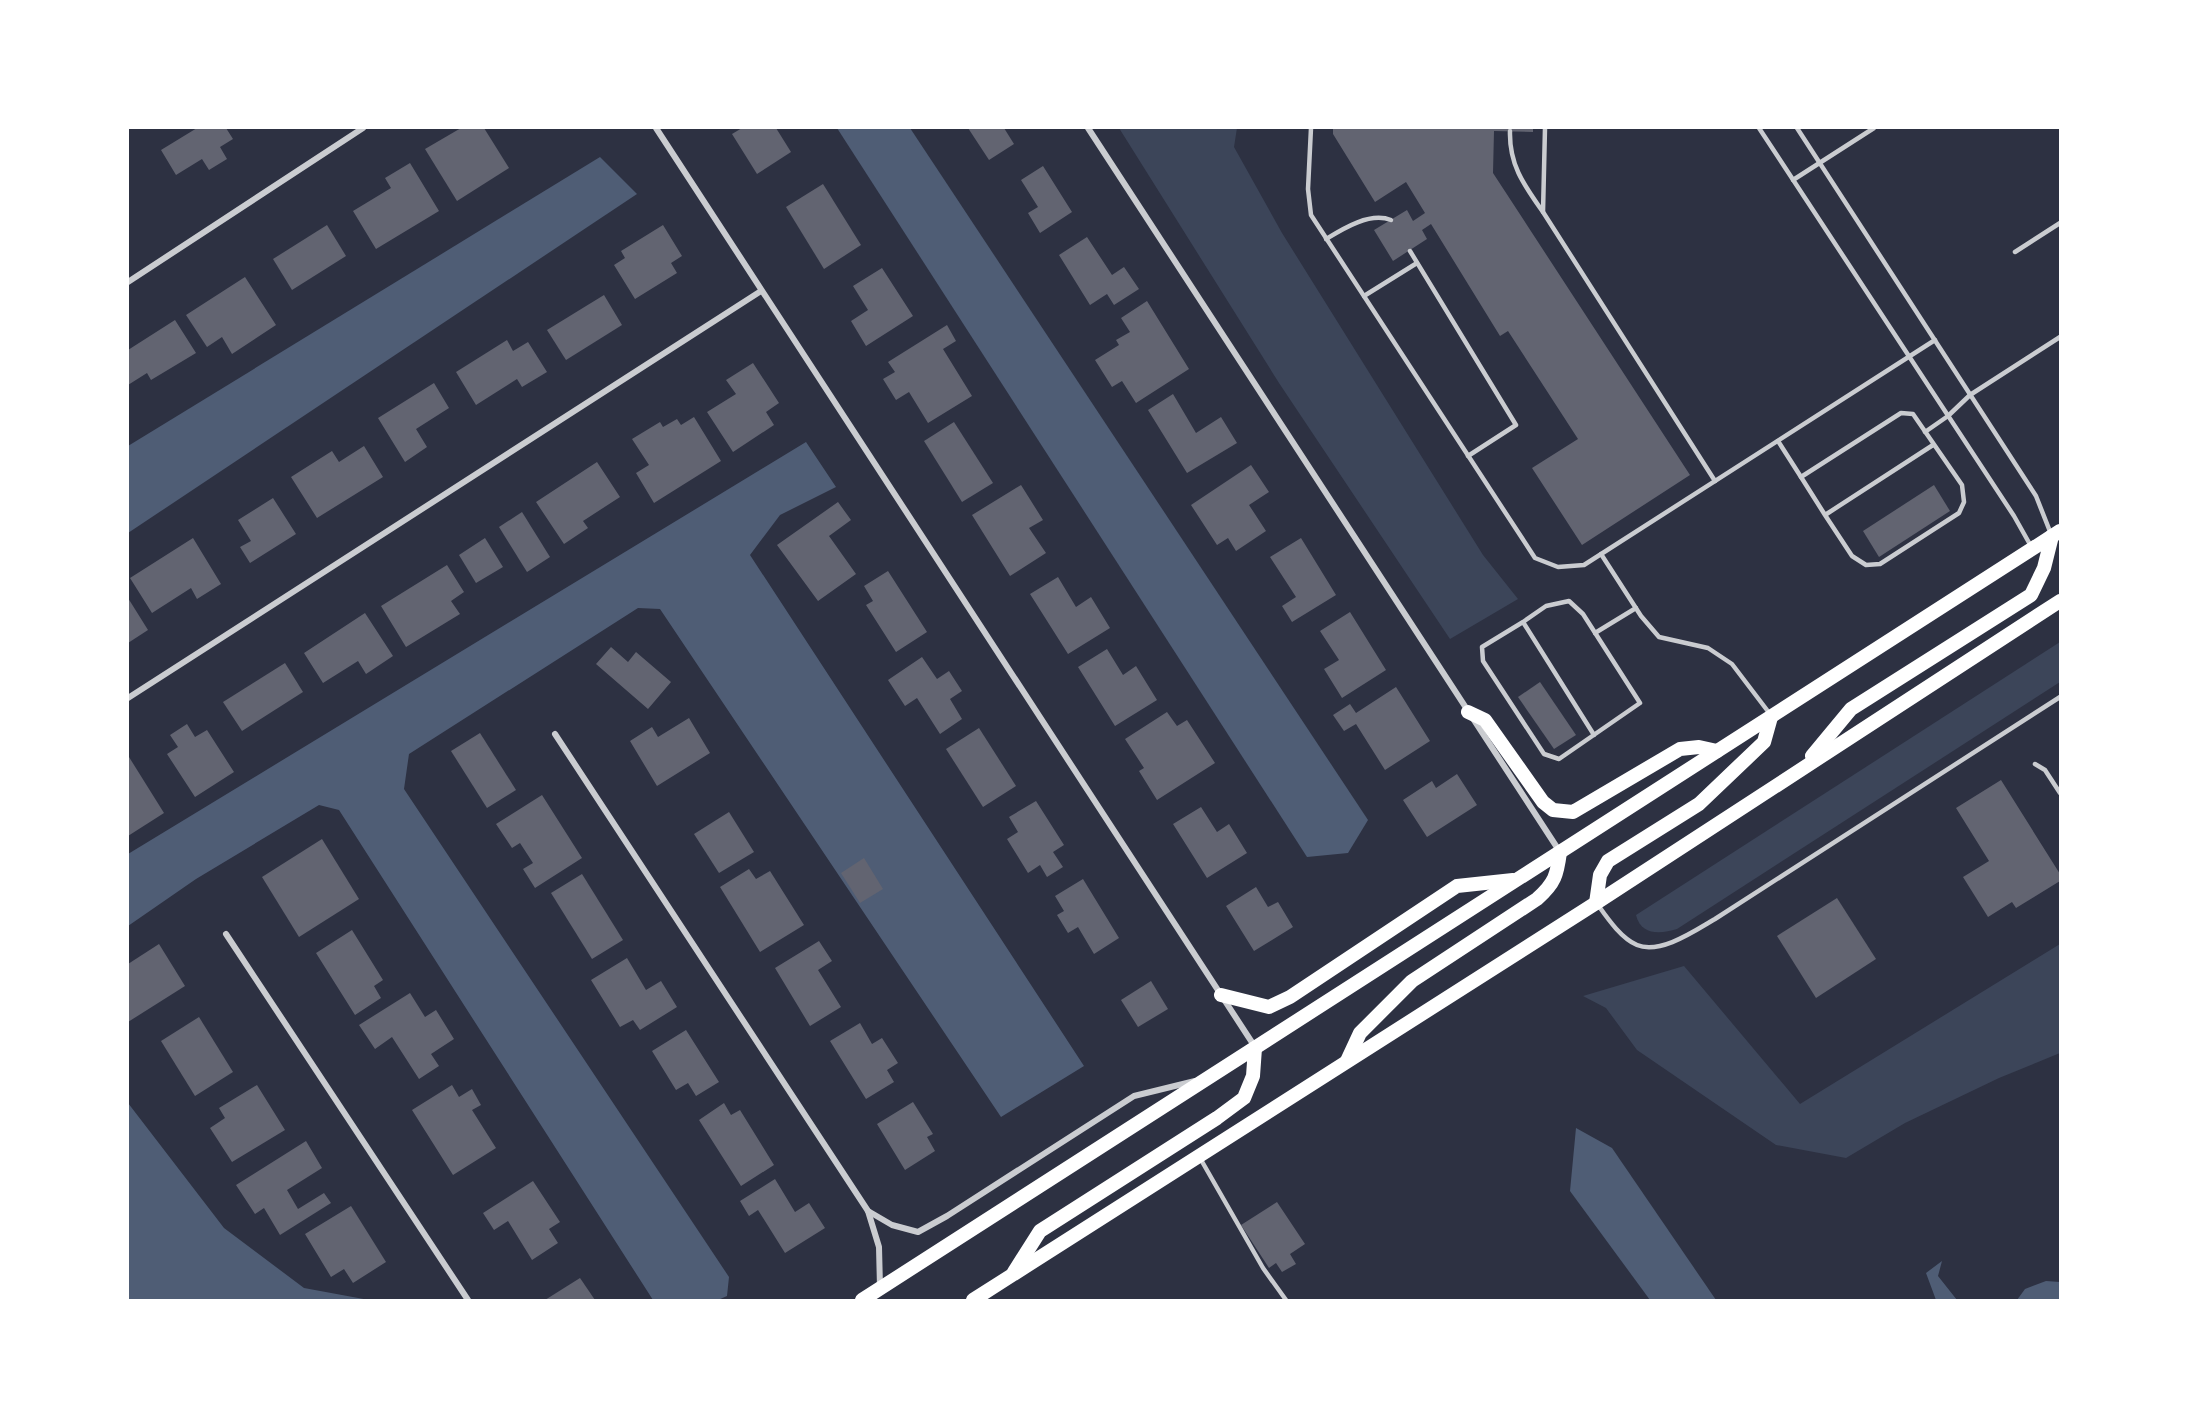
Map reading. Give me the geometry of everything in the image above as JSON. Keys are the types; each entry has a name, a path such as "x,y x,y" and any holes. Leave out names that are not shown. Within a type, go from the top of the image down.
{"highway":[{"path":"862,1300 2056,534"},
{"path":"1803,767 1851,709 2031,594 2044,568 2056,534"},
{"path":"973,1300 1596,903 2061,601"},
{"path":"1468,712 1485,720 1543,802 1553,810 1562,812 1573,812 1590,803 1680,749 1699,747 1717,751"},
{"path":"1596,903 1600,875 1608,861 1700,804 1764,742 1771,717"},
{"path":"1347,1061 1360,1034 1412,981 1537,899 1549,888 1557,875 1560,852"},
{"path":"1221,995 1269,1007 1290,997 1457,886 1518,879"},
{"path":"1012,1276 1040,1231 1217,1118 1244,1098 1253,1076 1255,1048"}],"street":[{"path":"128,282 363,128"},
{"path":"656,128 1255,1048"},
{"path":"1088,128 1560,852"},
{"path":"128,698 761,291"},
{"path":"555,734 868,1211 879,1247 880,1289"},
{"path":"226,934 468,1300"},
{"path":"868,1211 892,1225 918,1232 947,1216 1134,1096 1210,1077"}],"lane":[{"path":"1311,128 1308,189 1311,215 1535,558 1558,567 1584,566 1935,340"},
{"path":"1543,212 1545,128"},
{"path":"1759,128 2016,519 2033,549"},
{"path":"1797,128 2036,496 2056,534"},
{"path":"1793,180 1874,128"},
{"path":"1510,131 1509,148 1519,178 1715,481"},
{"path":"1326,239 1361,221 1383,217 1391,220"},
{"path":"2015,252 2061,223"},
{"path":"1410,251 1516,425 1468,456"},
{"path":"1364,296 1417,263"},
{"path":"1925,432 1948,416 1971,395 2061,337"},
{"path":"1778,441 1825,515 1852,556 1866,565 1880,564 1959,513 1964,502 1962,485 1913,414 1901,413 1801,477"},
{"path":"1825,515 1933,445"},
{"path":"1601,554 1636,608 1659,637 1708,648 1732,664 1771,717"},
{"path":"1569,601 1583,614 1595,633 1640,703 1559,759 1544,754 1483,661 1482,647 1546,606 1569,601"},
{"path":"1595,633 1636,608"},
{"path":"1522,622 1594,735"},
{"path":"1596,903 1620,932 1638,946 1654,947 1676,942 2061,697"},
{"path":"2035,764 2045,770 2061,793"},
{"path":"1199,1155 1263,1268 1286,1300"}],"shaded area":[{"path":"837,128 910,128 1368,820 1348,853 1307,857"},
{"path":"1119,128 1237,128 1234,147 1282,233 1483,555 1518,599 1450,639 1279,383"},
{"path":"600,157 637,194 128,533 128,446"},
{"path":"806,442 836,487 780,515 750,555 1084,1066 1001,1117 660,609 638,608 409,754 404,789 729,1277 727,1296 718,1300 653,1300 339,810 319,805 196,879 128,926 128,854"},
{"path":"2060,642 2060,682 1677,929 1652,932 1642,927 1636,915"},
{"path":"2060,944 2060,1053 1999,1078 1905,1123 1846,1158 1776,1145 1637,1050 1606,1008 1583,996 1684,966 1800,1104"},
{"path":"128,1103 224,1228 304,1288 369,1300 128,1300"},
{"path":"1576,1128 1612,1148 1716,1300 1650,1300 1570,1191"},
{"path":"1942,1261 1938,1276 1957,1300 1936,1300 1926,1273"},
{"path":"2046,1281 2060,1282 2060,1300 2017,1300 2025,1289"}],"building":[{"path":"197,128 226,128 233,139 220,147 227,159 209,170 202,159 176,175 161,150"},
{"path":"461,128 484,128 509,168 457,201 425,149"},
{"path":"742,128 776,128 791,152 757,174 732,134"},
{"path":"968,128 1004,128 1014,144 989,160"},
{"path":"1333,128 1533,128 1533,132 1494,131 1493,173 1690,475 1582,545 1532,468 1578,439 1508,331 1500,336 1431,224 1422,230 1427,239 1393,261 1374,230 1407,210 1413,221 1425,213 1406,182 1375,202 1333,134"},
{"path":"410,163 439,211 376,249 353,211 391,188 385,178"},
{"path":"1043,166 1072,212 1040,233 1028,213 1038,207 1021,180"},
{"path":"823,184 861,245 824,269 786,207"},
{"path":"327,225 346,256 292,290 273,259"},
{"path":"663,225 682,256 671,263 677,273 635,299 614,265 625,258 621,251"},
{"path":"1087,237 1112,275 1124,267 1139,289 1114,305 1107,294 1090,305 1059,255"},
{"path":"882,268 913,316 866,346 851,321 868,310 853,286"},
{"path":"245,277 276,325 232,354 222,337 207,347 186,315"},
{"path":"604,295 622,325 566,360 547,330"},
{"path":"1147,301 1189,369 1136,403 1122,381 1112,387 1095,360 1119,345 1116,340 1130,332 1121,318"},
{"path":"175,320 196,353 151,380 147,373 128,385 128,350"},
{"path":"947,325 956,341 943,349 972,396 928,423 909,392 896,400 883,379 895,372 888,362"},
{"path":"507,340 513,351 528,342 547,372 522,387 517,379 476,405 456,372"},
{"path":"753,363 779,403 766,412 774,425 733,452 707,412 736,394 726,380"},
{"path":"434,383 449,408 416,429 427,447 405,462 378,418"},
{"path":"1173,394 1196,433 1221,417 1237,443 1187,473 1148,410"},
{"path":"694,417 721,461 654,503 636,473 649,465 632,439 660,422 663,427 677,419 681,425"},
{"path":"954,422 993,483 962,502 924,441"},
{"path":"364,446 383,477 317,518 291,477 332,451 339,462"},
{"path":"597,462 620,497 583,521 588,528 564,544 536,502"},
{"path":"1251,465 1269,492 1249,505 1266,531 1236,551 1228,538 1217,545 1191,505"},
{"path":"1021,485 1043,520 1029,528 1046,553 1010,576 972,515"},
{"path":"1934,485 1950,511 1879,557 1863,531"},
{"path":"273,498 296,534 250,563 240,547 251,541 238,520"},
{"path":"838,502 851,520 829,536 856,574 818,601 777,545"},
{"path":"522,512 550,557 527,572 499,527"},
{"path":"193,538 221,584 197,599 191,588 152,613 130,578"},
{"path":"485,538 503,567 476,583 459,555"},
{"path":"1301,538 1336,595 1292,622 1282,606 1296,597 1270,557"},
{"path":"447,565 464,592 451,601 460,614 406,647 381,606"},
{"path":"888,571 927,632 896,652 866,605 873,601 864,586"},
{"path":"1058,577 1076,607 1091,597 1110,628 1068,654 1030,594"},
{"path":"128,598 148,630 128,643"},
{"path":"1350,612 1386,670 1342,698 1324,669 1339,660 1320,631"},
{"path":"365,613 393,656 366,674 358,661 323,683 304,653"},
{"path":"611,647 628,662 636,652 671,682 648,709 596,664"},
{"path":"1107,649 1123,675 1136,666 1157,700 1115,726 1078,667"},
{"path":"922,657 937,679 949,671 962,691 950,699 962,719 940,734 917,698 905,706 888,680"},
{"path":"285,663 303,692 242,731 223,702"},
{"path":"1540,682 1576,735 1554,749 1518,697"},
{"path":"1396,687 1430,741 1385,770 1356,724 1344,731 1333,715 1350,704 1356,713"},
{"path":"1167,712 1177,726 1187,720 1215,763 1157,800 1139,771 1144,768 1125,739"},
{"path":"689,718 710,753 657,786 630,741 652,727 658,737"},
{"path":"187,724 195,737 207,730 234,772 195,797 167,754 178,747 170,735"},
{"path":"979,728 1016,786 983,807 946,749"},
{"path":"480,733 516,790 487,808 451,751"},
{"path":"128,758 164,813 128,836"},
{"path":"1457,774 1477,805 1427,837 1403,800 1432,781 1436,788"},
{"path":"2001,780 2060,874 2060,881 2016,908 2012,902 1988,917 1963,877 1989,861 1956,808"},
{"path":"542,795 582,858 535,888 523,869 533,863 520,843 512,848 496,824"},
{"path":"1036,801 1064,845 1053,852 1063,867 1047,877 1040,865 1028,873 1007,839 1018,832 1009,817"},
{"path":"1201,807 1217,832 1229,824 1247,853 1207,878 1173,824"},
{"path":"729,812 754,852 719,873 694,834"},
{"path":"322,839 359,899 299,937 262,877"},
{"path":"864,858 883,889 860,903 841,873"},
{"path":"749,869 756,879 770,871 804,925 760,952 720,887"},
{"path":"582,874 623,940 592,959 551,893"},
{"path":"1083,879 1119,938 1094,954 1078,927 1068,933 1057,915 1064,911 1055,896"},
{"path":"1256,887 1268,907 1278,902 1293,927 1254,951 1226,906"},
{"path":"1837,898 1876,959 1816,998 1777,936"},
{"path":"352,930 383,980 374,986 381,998 355,1015 316,953"},
{"path":"819,941 832,961 818,970 841,1007 810,1026 775,968"},
{"path":"159,944 185,986 128,1022 128,964"},
{"path":"627,958 646,990 661,981 677,1007 640,1030 633,1020 620,1027 591,980"},
{"path":"1151,981 1168,1009 1138,1027 1121,1000"},
{"path":"410,993 425,1017 436,1010 454,1039 431,1054 439,1066 419,1079 392,1037 375,1049 359,1025"},
{"path":"199,1017 233,1072 195,1096 161,1041"},
{"path":"860,1023 872,1044 882,1038 898,1063 887,1070 894,1082 866,1099 830,1041"},
{"path":"686,1030 719,1082 696,1096 688,1083 676,1090 652,1051"},
{"path":"257,1085 285,1130 232,1162 210,1128 225,1118 219,1108"},
{"path":"452,1085 459,1097 472,1089 481,1105 472,1110 496,1148 453,1175 412,1110"},
{"path":"913,1102 933,1134 927,1137 935,1151 905,1170 877,1124"},
{"path":"724,1103 731,1115 740,1110 774,1165 741,1186 699,1120"},
{"path":"306,1141 322,1168 287,1190 298,1209 324,1193 331,1203 280,1235 264,1208 255,1214 236,1185"},
{"path":"775,1179 795,1212 809,1203 825,1228 785,1253 758,1210 749,1216 740,1201"},
{"path":"533,1181 560,1222 549,1229 558,1243 532,1260 508,1221 494,1230 483,1213"},
{"path":"1277,1202 1305,1244 1290,1254 1296,1264 1282,1272 1276,1263 1269,1268 1241,1225"},
{"path":"351,1206 386,1262 353,1283 344,1269 331,1277 305,1234"},
{"path":"580,1278 595,1300 545,1300"}]}
